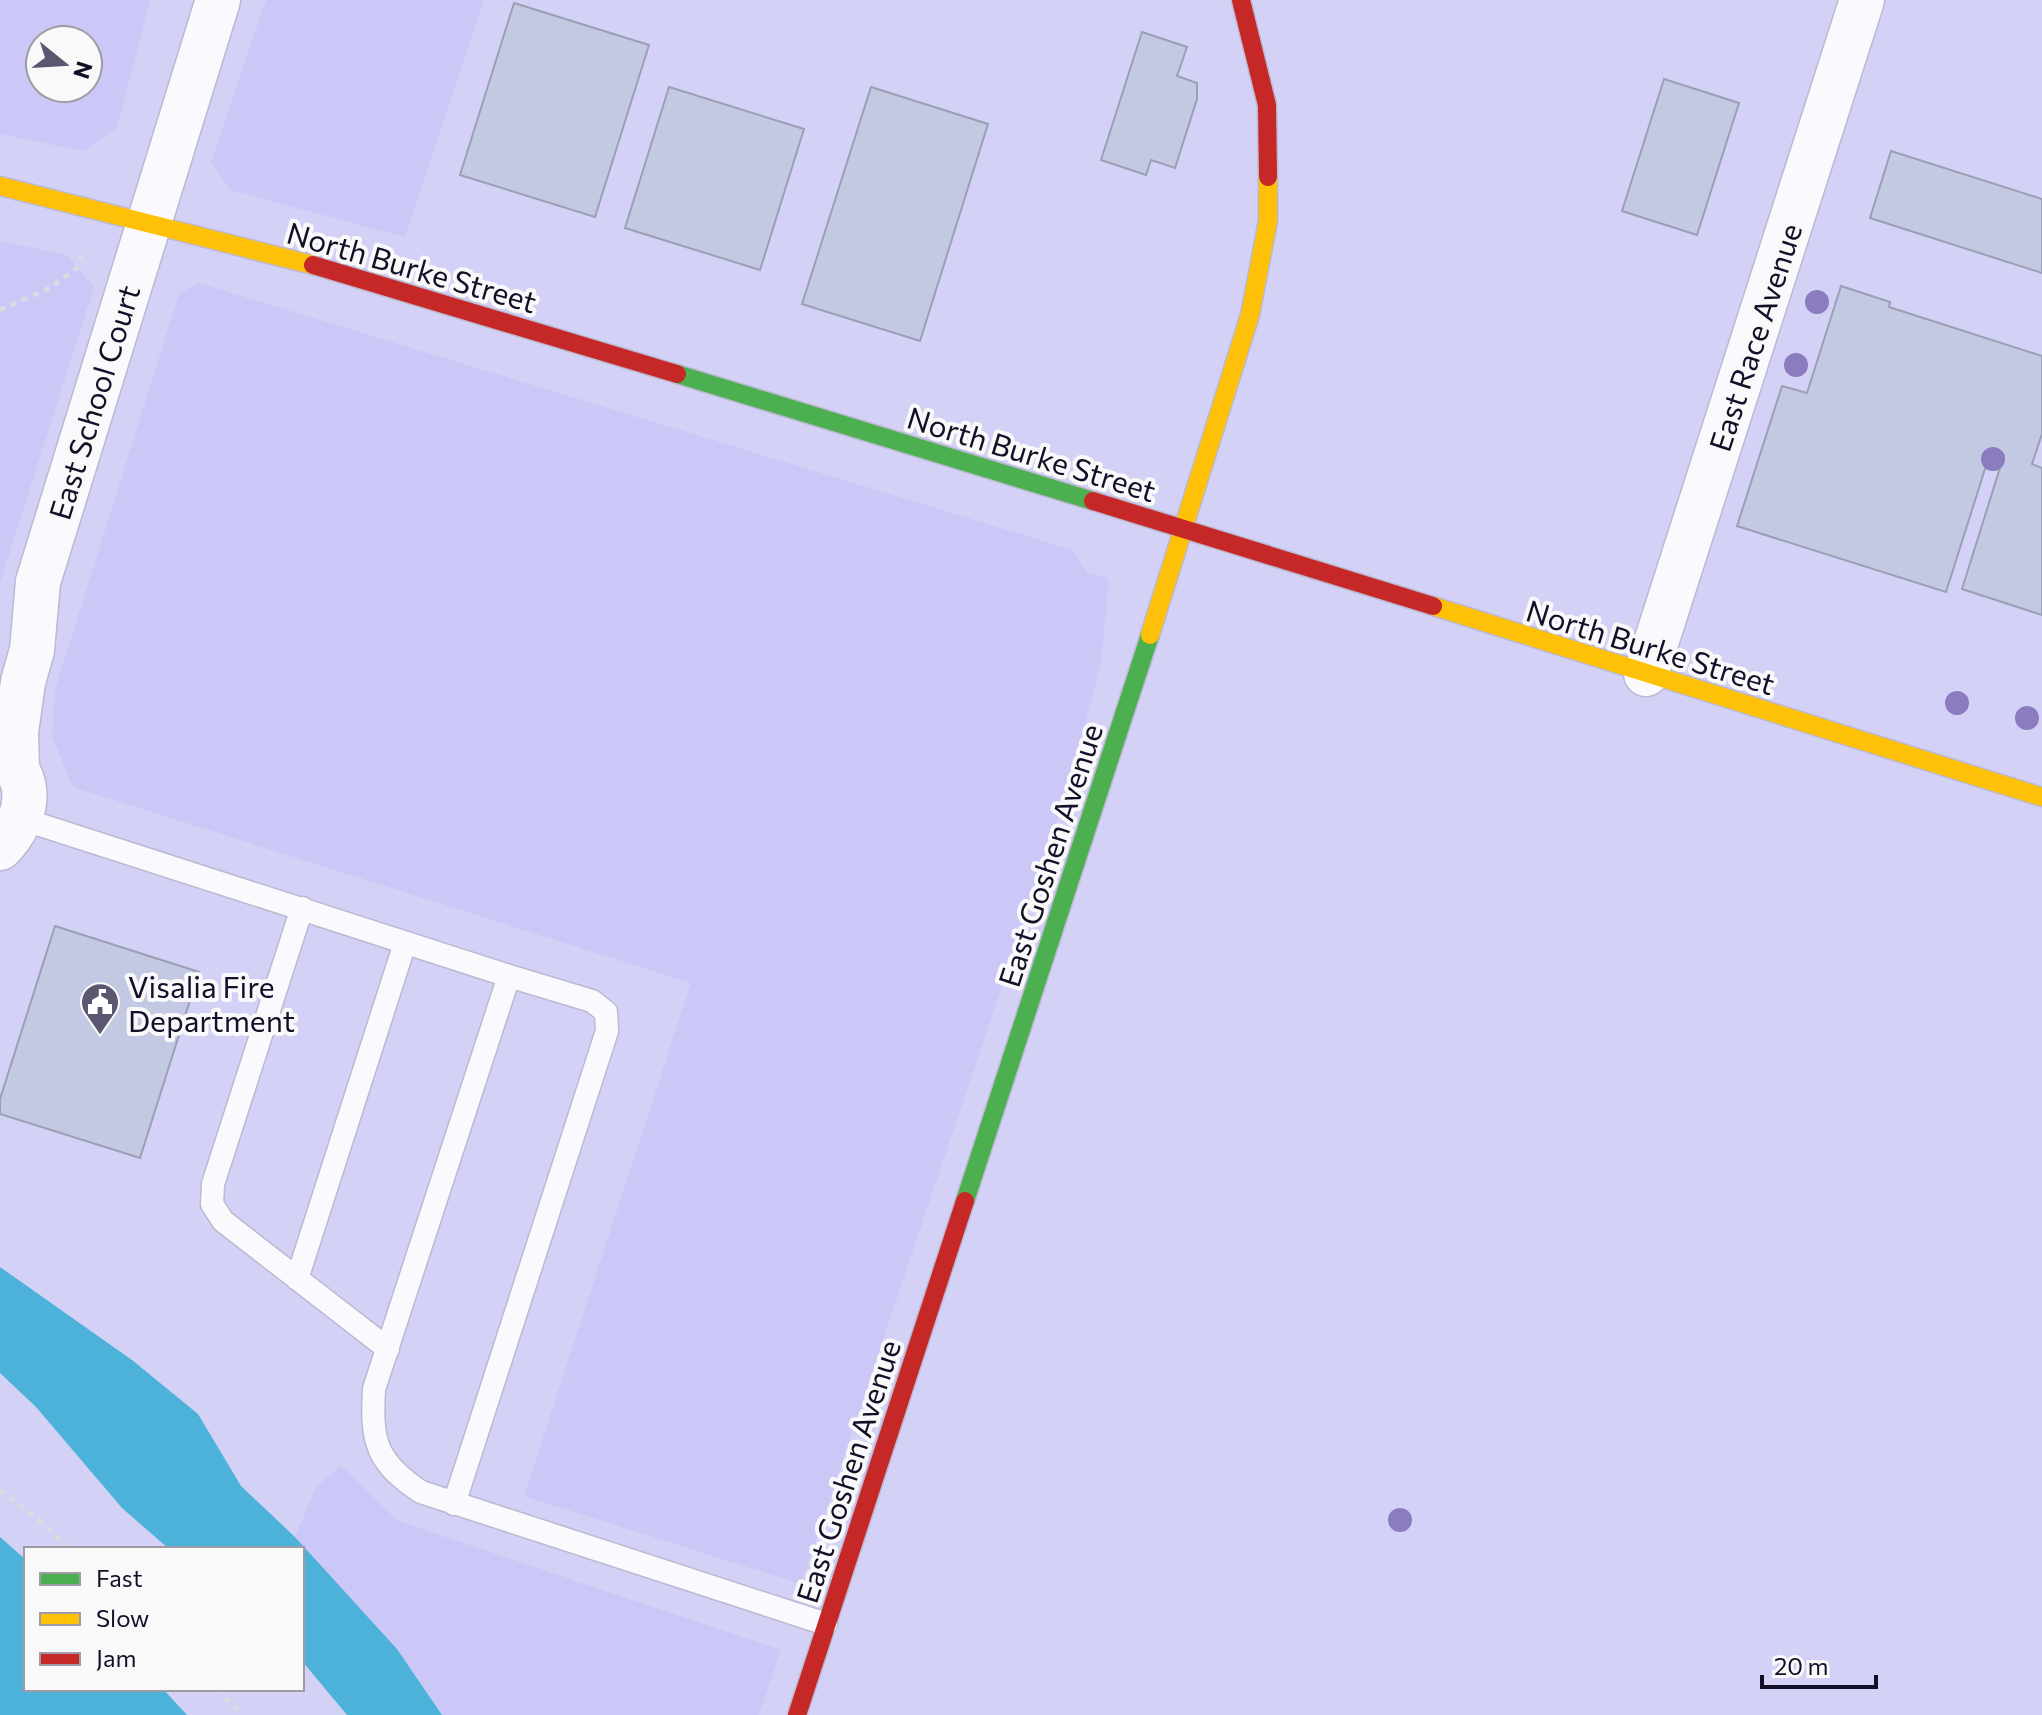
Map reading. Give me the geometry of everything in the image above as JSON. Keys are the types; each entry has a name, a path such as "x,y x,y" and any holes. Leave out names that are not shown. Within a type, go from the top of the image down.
{"street":[{"name":"East School Court","path":"11,834 25,804 23,786 8,761 32,650 38,582 218,0"},
{"name":"East Goshen Avenue","path":"797,1715 1185,529 1250,315 1268,221 1267,105 1241,0"},
{"name":"East Race Avenue","path":"1646,674 1862,0"},
{"name":"North Burke Street","path":"0,186 340,272 1185,529 2042,797"},
{"name":"East School Court","path":"0,637 38,582"}],"lane":[{"path":"11,834 302,908 592,1001 606,1012 607,1031 454,1504"},
{"path":"302,908 213,1184 212,1204 223,1221 388,1349"},
{"path":"297,1279 405,943"},
{"path":"509,976 374,1389 372,1423 379,1451 395,1475 421,1492 826,1624"}],"path":[{"path":"0,310 50,288 78,267 82,249"},
{"path":"0,1490 45,1525 67,1547"},
{"path":"219,1691 241,1715"}],"shaded area":[{"path":"0,0 2042,0 2042,1715 0,1715"},
{"path":"0,0 150,0 117,128 84,151 0,134"},
{"path":"266,0 484,0 405,237 230,190 211,162"},
{"path":"0,241 67,255 94,287 0,583"},
{"path":"199,283 1073,550 1087,573 1109,578 1101,663 1070,783 801,1584 524,1496 691,983 73,787 52,736 55,690 179,294"},
{"path":"0,1267 132,1360 198,1414 241,1486 295,1537 397,1649 442,1715 347,1715 304,1663 304,1547 167,1547 122,1508 36,1407 0,1373"},
{"path":"341,1466 398,1521 781,1650 759,1715 442,1715 397,1649 295,1537 316,1487"},
{"path":"0,1537 24,1558 24,1691 165,1691 187,1715 0,1715"}],"building":[{"path":"514,3 649,45 595,217 460,175"},
{"path":"1142,32 1187,47 1177,76 1197,83 1197,99 1175,168 1151,160 1146,175 1101,160"},
{"path":"1664,79 1739,103 1697,235 1622,211"},
{"path":"669,87 804,129 760,270 625,228"},
{"path":"871,87 988,124 920,341 802,304"},
{"path":"1891,151 2042,199 2042,273 1870,218"},
{"path":"1841,286 1890,302 1889,307 2042,356 2042,434 2032,464 2042,468 2042,615 1962,589 2004,455 1991,450 1946,592 1737,526 1782,386 1807,393"},
{"name":"Visalia Fire Department","path":"55,926 199,972 140,1158 0,1114 0,1099"}],"traffic: fast":[{"path":"677,374 1093,501"},
{"path":"965,1201 1150,635"}],"traffic: slow":[{"path":"1150,635 1250,315 1268,221 1268,177"},
{"path":"0,186 313,265"},
{"path":"1433,606 2042,797"}],"traffic: jam":[{"path":"1241,0 1267,105 1268,177"},
{"path":"313,265 677,374"},
{"path":"1093,501 1433,606"},
{"path":"797,1715 965,1201"}],"place":[{"name":"Visalia Fire Department","path":"100,1036"}]}
